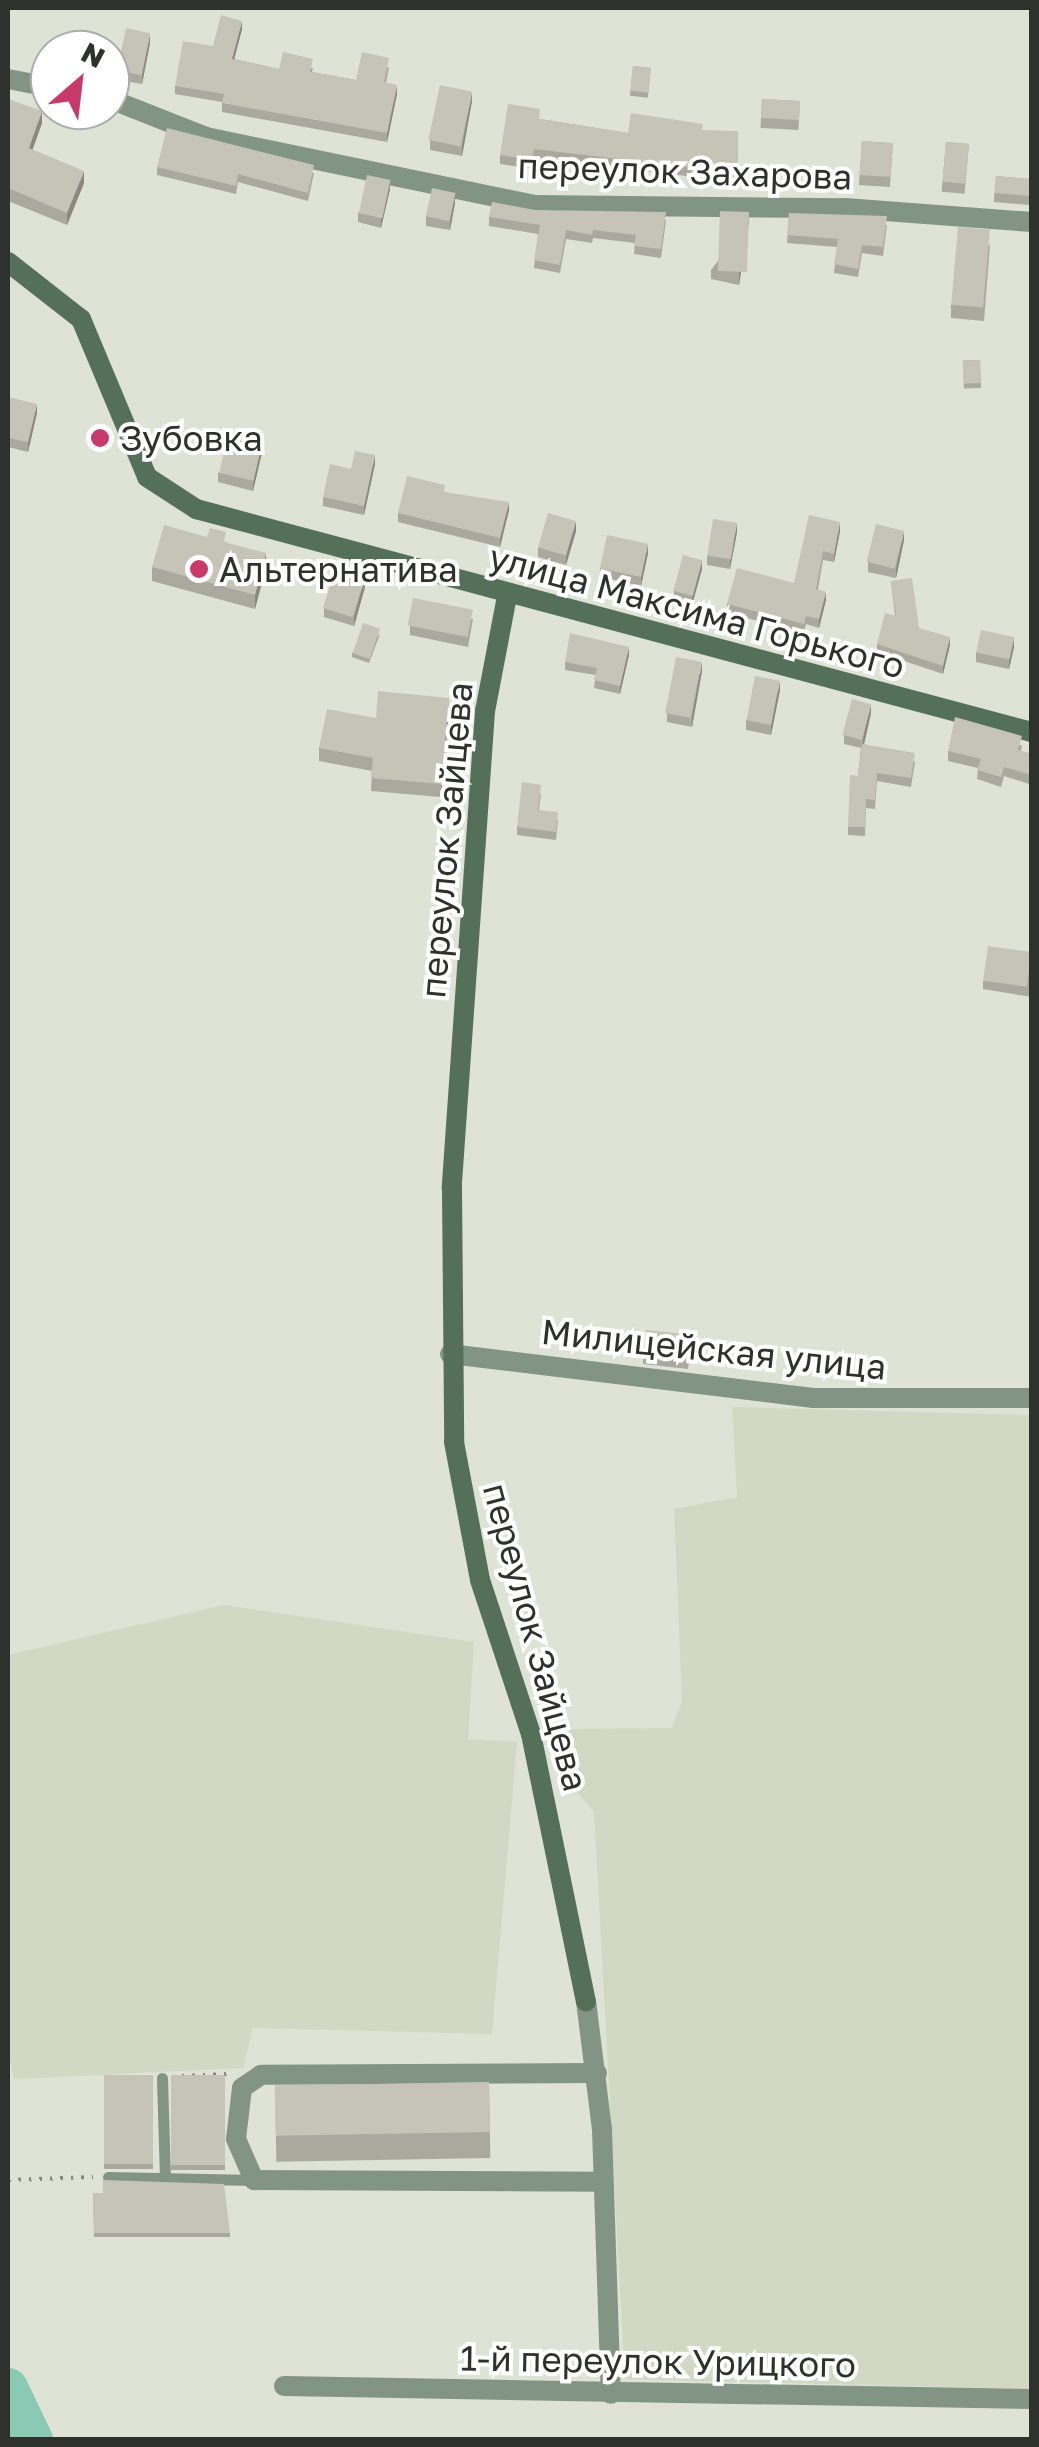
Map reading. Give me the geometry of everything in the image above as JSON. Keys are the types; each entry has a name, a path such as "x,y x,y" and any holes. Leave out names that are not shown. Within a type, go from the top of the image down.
{"street":[{"name":"переулок Захарова","path":"130,106 206,136 535,205 845,208 1032,222"},
{"name":"улица Максима Горького","path":"8,262 81,320 147,477 173,498 216,518 1032,732"},
{"name":"переулок Зайцева","path":"508,596 485,711 452,1188 450,1354 454,1442 472,1548 531,1734 586,2001 596,2073 611,2394"},
{"name":"Милицейская улица","path":"450,1354 813,1398 1032,1398"},
{"path":"596,2073 261,2075 242,2088 236,2139 254,2180 602,2182"},
{"name":"1-й переулок Урицкого","path":"284,2386 1032,2400"}],"lane":[{"path":"162,2078 165,2178"},
{"path":"108,2177 254,2180"}],"path":[{"path":"162,2078 261,2075"},
{"path":"8,2180 108,2177"}],"shaded area":[{"path":"732,1407 1031,1415 1031,2389 625,2379 594,1812 568,1781 557,1729 672,1728 682,1701 674,1509 737,1497"},
{"path":"224,1605 474,1642 468,1739 517,1742 492,2034 253,2028 243,2068 14,2079 8,2052 8,1655"}],"building":[{"path":"221,15 242,21 232,59 279,69 283,52 313,59 310,72 356,80 362,52 389,58 384,82 397,85 387,133 222,103 224,94 175,86 183,41 213,46"},
{"path":"126,28 150,33 142,75 130,73 130,30"},
{"path":"633,66 651,68 648,93 630,91"},
{"path":"440,85 472,92 461,147 428,140"},
{"path":"8,99 30,107 30,130 35,130 29,148 84,171 67,213 8,188"},
{"path":"762,99 800,101 799,120 761,118"},
{"path":"508,104 540,109 539,119 628,133 631,113 703,124 702,130 738,131 737,173 534,149 533,160 500,155"},
{"path":"167,128 314,165 308,193 238,174 236,186 157,167"},
{"path":"862,141 893,143 891,177 860,175"},
{"path":"946,142 969,144 965,184 943,182"},
{"path":"367,175 390,180 382,218 359,213"},
{"path":"996,176 1032,179 1030,196 995,193"},
{"path":"432,188 455,193 449,221 426,216"},
{"path":"492,202 535,210 666,212 661,249 634,246 636,235 593,230 592,235 566,230 560,265 534,260 540,225 489,217"},
{"path":"720,211 749,212 747,272 718,271"},
{"path":"789,213 887,216 883,247 862,245 858,269 834,264 838,239 787,235"},
{"path":"958,227 990,230 983,307 951,305"},
{"path":"980,360 981,383 964,384 963,361"},
{"path":"8,397 37,404 28,442 8,438"},
{"path":"229,431 263,439 253,481 219,473"},
{"path":"355,451 375,455 364,506 323,497 330,464 351,469"},
{"path":"407,476 445,485 444,492 509,502 500,538 398,513"},
{"path":"548,513 576,521 566,556 538,548"},
{"path":"809,515 840,522 834,554 823,551 816,589 826,592 819,619 806,616 804,624 727,604 737,568 794,583"},
{"path":"713,519 737,523 731,559 707,556"},
{"path":"876,524 904,531 895,569 867,562"},
{"path":"164,525 207,537 210,528 226,532 224,542 266,553 255,595 152,567"},
{"path":"607,535 648,544 641,577 600,568"},
{"path":"683,555 702,560 693,596 673,591"},
{"path":"335,569 365,578 353,617 323,608"},
{"path":"912,578 919,628 950,637 943,666 877,644 885,613 896,616 891,581"},
{"path":"413,598 473,610 468,637 408,625"},
{"path":"363,623 380,629 370,659 353,653"},
{"path":"981,630 1014,637 1009,660 976,652"},
{"path":"570,633 629,647 620,686 594,680 597,668 565,662"},
{"path":"676,657 702,662 691,718 665,713"},
{"path":"755,676 780,681 771,725 746,720"},
{"path":"378,691 449,698 441,784 371,778 373,758 319,748 327,709 376,718"},
{"path":"852,699 871,704 862,740 842,735"},
{"path":"955,717 1022,736 1018,750 1032,754 1032,775 1004,767 1001,777 977,770 981,759 948,751"},
{"path":"862,744 915,753 911,778 877,773 875,800 866,799 865,827 848,827 850,775 858,776"},
{"path":"522,782 541,785 538,810 558,812 556,832 517,827"},
{"path":"988,946 1032,952 1027,987 983,981"},
{"path":"646,1330 691,1335 688,1359 643,1354"},
{"path":"104,2075 153,2075 153,2164 104,2164"},
{"path":"171,2075 225,2075 225,2165 171,2165"},
{"path":"489,2082 490,2132 276,2136 275,2086"},
{"path":"103,2180 224,2184 230,2233 94,2233 93,2193 103,2193"}],"waterway":[{"path":"8,2388 33,2440"}],"place":[{"name":"Зубовка","path":"100,438"},
{"name":"Альтернатива","path":"199,569"}]}
